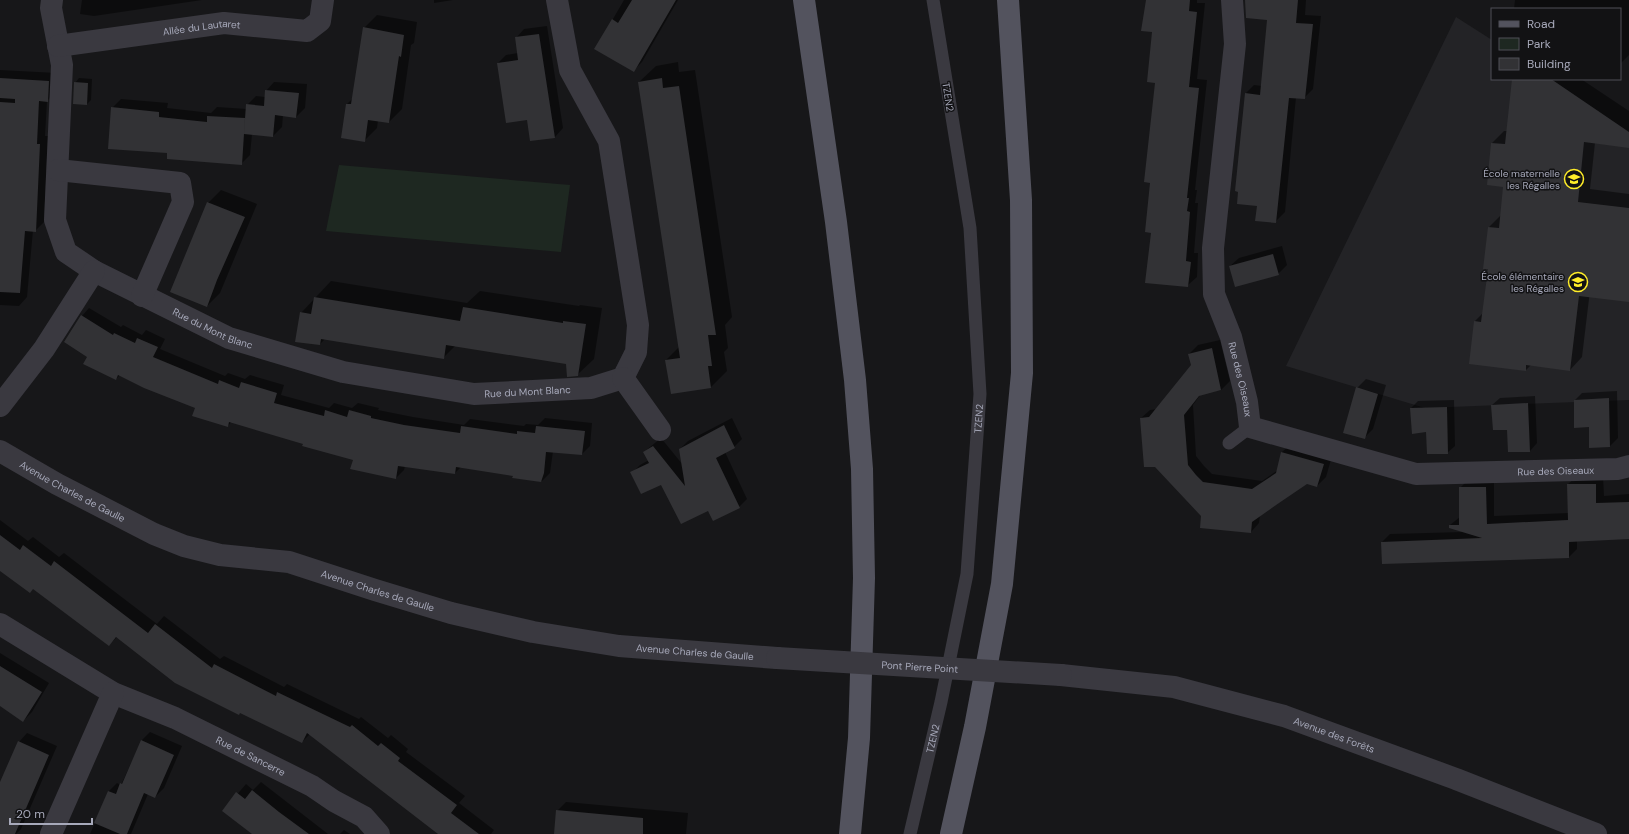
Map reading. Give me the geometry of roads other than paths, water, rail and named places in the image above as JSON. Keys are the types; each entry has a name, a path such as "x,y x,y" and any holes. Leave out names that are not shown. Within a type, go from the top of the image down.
{"main road":[{"path":"804,0 836,222 855,380 862,468 864,578 860,730 850,834"},
{"path":"951,834 975,727 1002,584 1022,373 1021,200 1008,0"}],"street":[{"name":"Rue du Mont Blanc","path":"52,0 51,8 62,65 55,220 66,252 94,271 229,338 343,372 474,394 591,388 623,378"},
{"name":"Allée du Lautaret","path":"58,46 224,23 307,31 320,21 323,0"},
{"path":"557,0 570,70 609,141 638,325 636,352 623,378 660,430"},
{"name":"Rue des Oiseaux","path":"1232,0 1234,44 1213,248 1214,294 1232,337 1247,402 1250,426 1416,474 1618,469 1629,466"},
{"path":"58,170 180,183 183,202 142,296"},
{"path":"0,406 44,349 94,271"},
{"name":"Avenue Charles de Gaulle","path":"0,451 57,484 154,534 184,546 220,555 290,562 451,613 533,632 620,646 777,658"},
{"name":"Rue de Sancerre","path":"0,624 113,693 175,718 312,786 334,801 364,817 378,834"},
{"name":"Pont Pierre Point","path":"777,658 1062,675"},
{"name":"Avenue des Forêts","path":"1062,675 1174,687 1284,716 1456,779 1596,834"},
{"path":"51,834 113,693"}],"lane":[{"name":"TZEN2","path":"910,834 941,702 967,574 980,394 970,228 933,0"},
{"path":"1229,443 1250,426"}],"place":[{"name":"École maternelle les Régalles","path":"1574,179"},
{"name":"École élémentaire les Régalles","path":"1578,282"}]}
